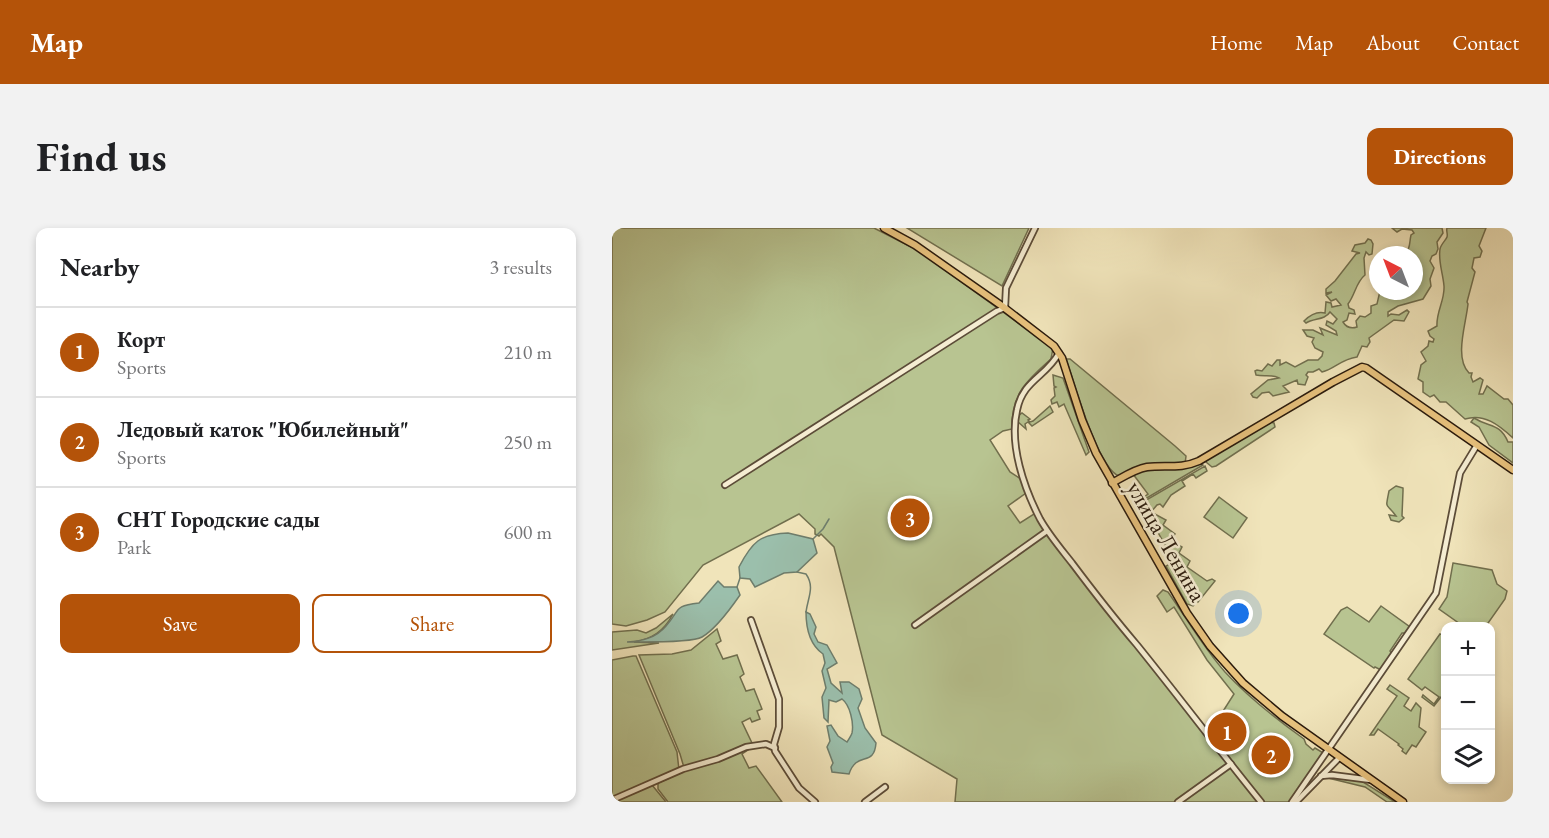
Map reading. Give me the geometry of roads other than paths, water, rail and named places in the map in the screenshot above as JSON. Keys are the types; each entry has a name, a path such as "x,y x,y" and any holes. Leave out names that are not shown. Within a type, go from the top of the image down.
{"main road":[{"path":"884,228 915,245 1005,308 1048,339 1059,353"},
{"name":"улица Ленина","path":"1059,353 1092,444 1112,483 1187,613 1210,646 1258,696 1328,750 1403,802"},
{"path":"1112,483 1147,467 1188,466 1199,461 1357,368 1366,368 1513,470"}],"street":[{"path":"724,485 1005,308 1006,288 1035,228"},
{"path":"1059,353 1054,363 1026,387 1021,396 1015,421 1017,449 1026,488 1047,531 1109,613 1261,802"},
{"path":"1294,802 1436,593 1460,473 1477,445"},
{"path":"915,625 1047,531"},
{"path":"751,620 779,699 780,727 775,748"},
{"path":"612,800 683,769 718,759 747,747 766,744 775,748 799,788 815,802"},
{"path":"1294,802 1339,758"},
{"path":"1178,802 1231,764"},
{"path":"1321,776 1332,775 1371,780"},
{"path":"865,802 885,787"}],"waterway":[{"path":"813,539 829,519"},
{"path":"797,572 806,574 810,583 806,612"},
{"path":"737,587 740,578"}],"place":[{"name":"СНТ Городские сады","path":"910,518"},
{"name":"Корт","path":"1227,732"},
{"name":"Ледовый каток \"Юбилейный\"","path":"1271,755"}]}
